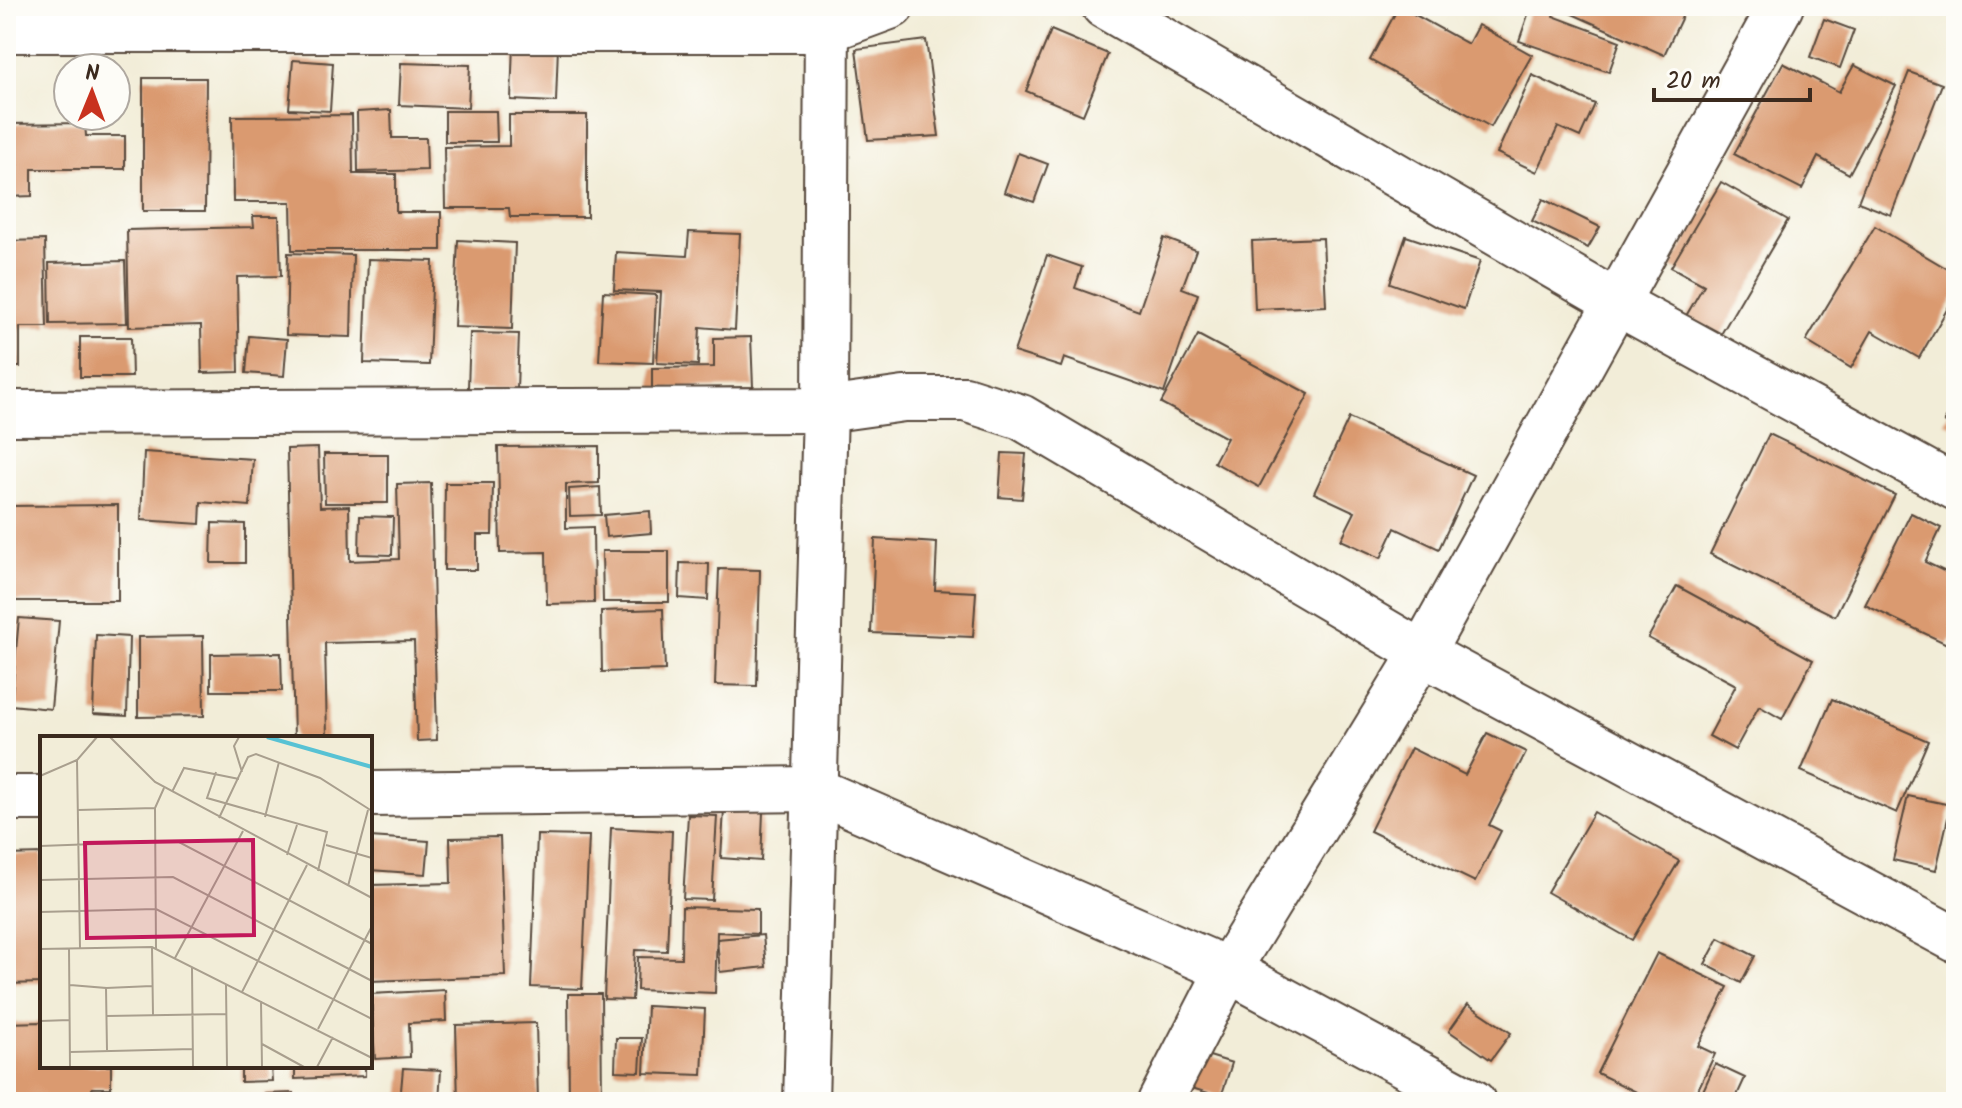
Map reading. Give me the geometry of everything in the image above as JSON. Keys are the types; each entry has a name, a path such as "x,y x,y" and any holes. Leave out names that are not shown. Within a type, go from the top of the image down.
{"street":[{"path":"6,30 827,18 892,6"},
{"path":"1104,6 1617,303 1956,488"},
{"path":"1160,1102 1228,970 1422,653 1781,6"},
{"path":"806,1102 825,410 827,18"},
{"path":"6,413 825,410 904,399 965,399 1021,417 1422,653 1956,940"},
{"path":"372,794 813,789 1228,970 1473,1102"},
{"path":"6,798 40,798"}],"building":[{"path":"1399,6 1468,44 1478,25 1532,55 1491,127 1370,60"},
{"path":"1531,6 1556,6 1553,16 1620,41 1609,72 1519,41"},
{"path":"1573,6 1687,6 1664,55 1570,13"},
{"path":"1824,19 1854,30 1840,68 1810,57"},
{"path":"1051,30 1108,54 1083,115 1026,91"},
{"path":"926,40 939,136 868,140 856,49"},
{"path":"513,43 558,46 556,102 511,100"},
{"path":"293,60 333,63 330,111 289,109"},
{"path":"401,63 470,65 468,108 399,105"},
{"path":"1783,63 1839,92 1854,65 1896,86 1849,174 1818,157 1802,189 1734,154"},
{"path":"1909,72 1942,84 1891,215 1858,202"},
{"path":"1532,75 1595,104 1580,137 1558,127 1537,172 1497,153"},
{"path":"143,78 206,78 205,211 143,211"},
{"path":"391,110 392,138 426,138 427,170 358,172 357,112"},
{"path":"445,111 496,111 497,142 445,142"},
{"path":"352,115 353,174 396,174 396,212 441,212 441,250 292,250 291,202 233,202 232,116"},
{"path":"509,115 587,115 587,217 510,217 509,208 445,208 444,147 509,146"},
{"path":"52,123 52,132 125,136 125,169 32,169 32,196 6,197 6,124"},
{"path":"1018,153 1048,164 1034,202 1004,192"},
{"path":"1721,182 1788,220 1720,336 1686,316 1704,285 1671,267"},
{"path":"1543,199 1600,227 1588,248 1532,221"},
{"path":"253,216 279,216 281,276 237,277 239,372 202,373 201,325 129,327 127,230 254,227"},
{"path":"1875,226 1956,274 1956,294 1919,358 1872,331 1851,368 1806,341"},
{"path":"689,232 740,234 735,330 700,327 698,365 657,363 661,292 614,290 616,252 687,256"},
{"path":"1406,236 1480,261 1464,309 1390,283"},
{"path":"1164,238 1196,250 1182,288 1198,294 1164,393 1064,358 1061,367 1014,352 1047,255 1082,267 1075,288 1139,311"},
{"path":"1323,238 1326,306 1255,309 1252,241"},
{"path":"45,240 47,327 20,327 20,367 6,367 6,241"},
{"path":"458,240 515,243 512,329 454,327"},
{"path":"288,253 353,255 351,337 286,335"},
{"path":"368,259 433,261 429,365 364,363"},
{"path":"125,261 127,323 50,324 49,263"},
{"path":"603,292 656,295 653,363 599,361"},
{"path":"470,333 519,334 517,389 468,388"},
{"path":"1198,335 1309,394 1259,487 1214,462 1227,438 1161,403"},
{"path":"249,336 287,339 284,376 246,373"},
{"path":"80,337 131,337 132,377 80,377"},
{"path":"751,337 753,387 652,389 652,368 714,367 714,338"},
{"path":"1956,398 1956,428 1944,422"},
{"path":"1349,418 1473,475 1439,549 1395,528 1381,558 1341,540 1355,512 1314,493"},
{"path":"1769,434 1895,495 1835,616 1710,554"},
{"path":"599,446 599,483 566,484 566,528 593,527 594,603 547,604 546,552 500,553 498,447"},
{"path":"318,448 320,507 349,506 350,561 399,559 397,484 431,483 437,740 417,741 414,641 325,643 327,736 294,736 287,449"},
{"path":"144,452 253,459 250,506 201,502 200,524 141,520"},
{"path":"1002,453 1026,454 1022,499 999,497"},
{"path":"324,454 388,454 388,503 325,503"},
{"path":"445,483 493,483 492,535 477,535 477,570 444,570"},
{"path":"600,487 601,515 570,516 569,489"},
{"path":"118,505 118,601 6,601 6,506"},
{"path":"650,511 651,533 606,537 604,515"},
{"path":"1911,513 1941,528 1925,562 1956,577 1956,632 1949,645 1865,605"},
{"path":"360,516 393,517 392,555 359,554"},
{"path":"212,523 245,524 245,563 211,563"},
{"path":"875,539 937,543 935,590 976,592 973,637 871,633"},
{"path":"602,551 669,551 669,602 603,602"},
{"path":"680,563 709,564 708,600 679,598"},
{"path":"719,569 760,570 757,686 715,685"},
{"path":"1677,586 1813,660 1782,719 1759,706 1735,750 1709,736 1736,685 1648,638"},
{"path":"663,609 665,670 602,672 601,611"},
{"path":"19,618 59,621 51,709 11,705"},
{"path":"96,635 129,637 127,716 93,714"},
{"path":"203,636 204,716 138,717 138,637"},
{"path":"281,653 282,691 211,691 211,654"},
{"path":"6,669 9,669 12,752 6,752"},
{"path":"1832,699 1928,741 1897,813 1801,771"},
{"path":"1487,733 1526,752 1489,825 1501,831 1475,882 1370,831 1411,748 1465,775"},
{"path":"1908,796 1951,805 1936,870 1893,860"},
{"path":"724,810 763,812 761,861 721,858"},
{"path":"1594,812 1679,861 1632,940 1547,892"},
{"path":"688,815 717,816 712,900 683,899"},
{"path":"611,828 672,831 667,951 635,950 632,1000 604,999"},
{"path":"537,835 589,836 582,989 531,987"},
{"path":"372,837 429,841 426,874 372,870"},
{"path":"500,837 505,976 372,981 372,885 451,883 450,838"},
{"path":"40,854 40,983 6,984 6,855"},
{"path":"682,907 758,909 758,934 717,932 715,993 637,990 638,957 681,958"},
{"path":"763,935 766,967 720,972 717,939"},
{"path":"1719,938 1755,956 1741,983 1705,964"},
{"path":"1657,953 1728,987 1698,1046 1715,1054 1692,1102 1657,1102 1597,1073"},
{"path":"445,990 446,1021 409,1023 410,1057 375,1059 372,994"},
{"path":"568,994 601,994 602,1102 569,1102"},
{"path":"1468,1004 1511,1033 1491,1060 1449,1031"},
{"path":"647,1006 705,1009 702,1075 644,1073"},
{"path":"40,1022 40,1068 111,1068 111,1088 92,1088 93,1102 6,1102 6,1023"},
{"path":"536,1023 538,1102 458,1102 456,1025"},
{"path":"616,1038 642,1038 640,1072 615,1071"},
{"path":"1190,1050 1232,1063 1221,1097 1179,1084"},
{"path":"1715,1064 1745,1078 1734,1102 1698,1102"},
{"path":"241,1068 271,1068 272,1081 241,1082"},
{"path":"295,1068 365,1068 365,1076 295,1079"},
{"path":"403,1068 441,1070 439,1102 400,1102"},
{"path":"294,1093 294,1102 265,1102 265,1094"}]}
